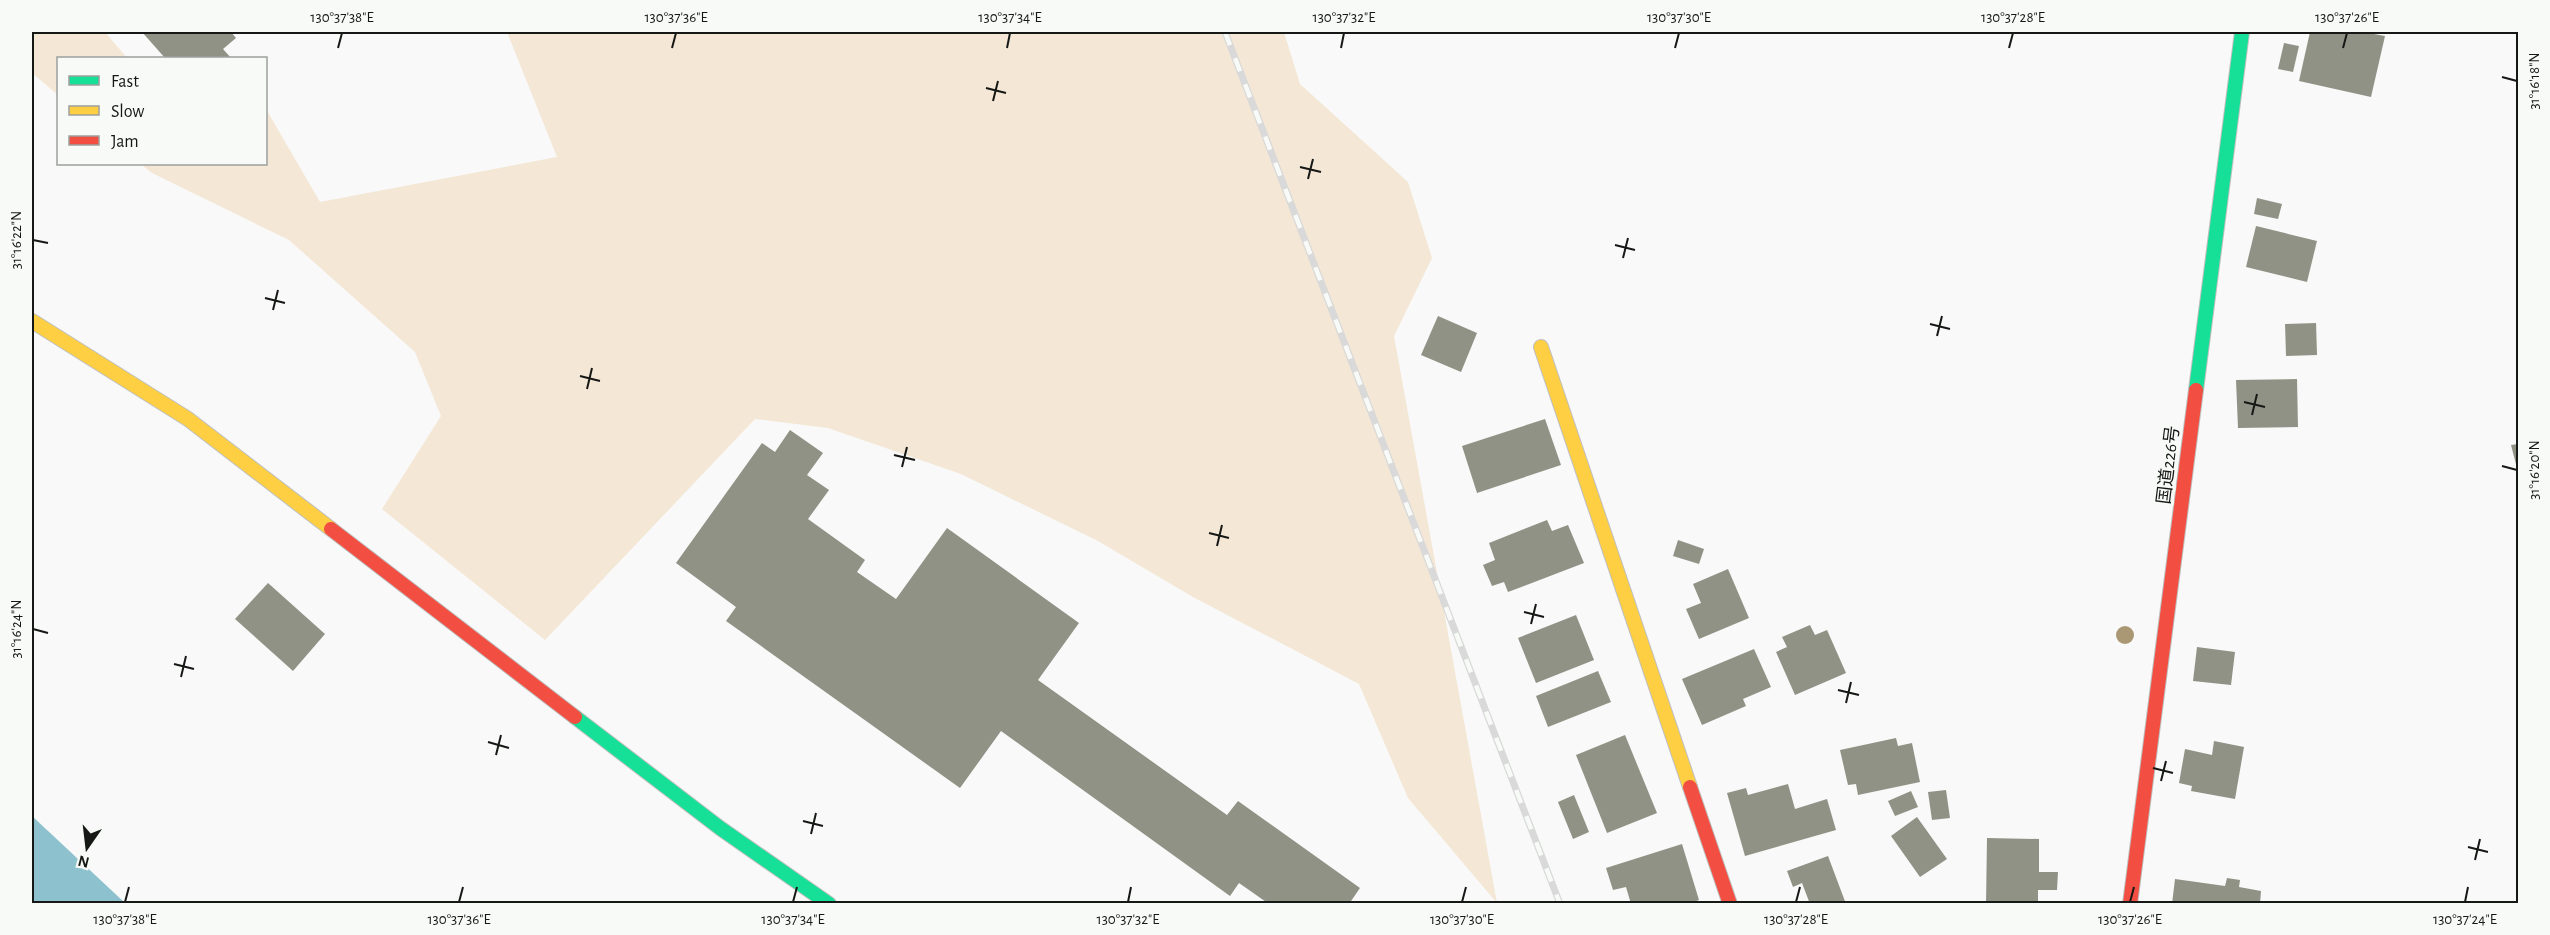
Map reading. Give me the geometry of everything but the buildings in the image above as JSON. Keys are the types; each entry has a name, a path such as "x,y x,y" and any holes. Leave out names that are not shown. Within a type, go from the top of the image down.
{"main road":[{"name":"国道226号","path":"2130,903 2242,32"},
{"path":"32,321 188,419 720,828 829,903"},
{"path":"1541,347 1730,903"}],"shaded area":[{"path":"32,32 105,32 126,57 57,57 57,94 32,73"},
{"path":"507,32 1284,32 1300,84 1408,182 1432,258 1394,336 1497,903 1408,798 1359,684 1193,597 1098,541 961,474 828,428 755,419 545,640 382,509 441,416 415,352 289,240 152,173 142,165 267,165 267,111 320,202 557,157"}],"water":[{"path":"32,816 125,903 32,903"}],"railway":[{"path":"1225,32 1560,904"}],"traffic: fast":[{"path":"2196,390 2242,32"},
{"path":"575,717 720,828 829,904"}],"traffic: slow":[{"path":"32,321 188,419 331,529"},
{"path":"1541,347 1690,787"}],"traffic: jam":[{"path":"2130,904 2196,390"},
{"path":"331,529 575,717"},
{"path":"1690,787 1730,904"}]}
